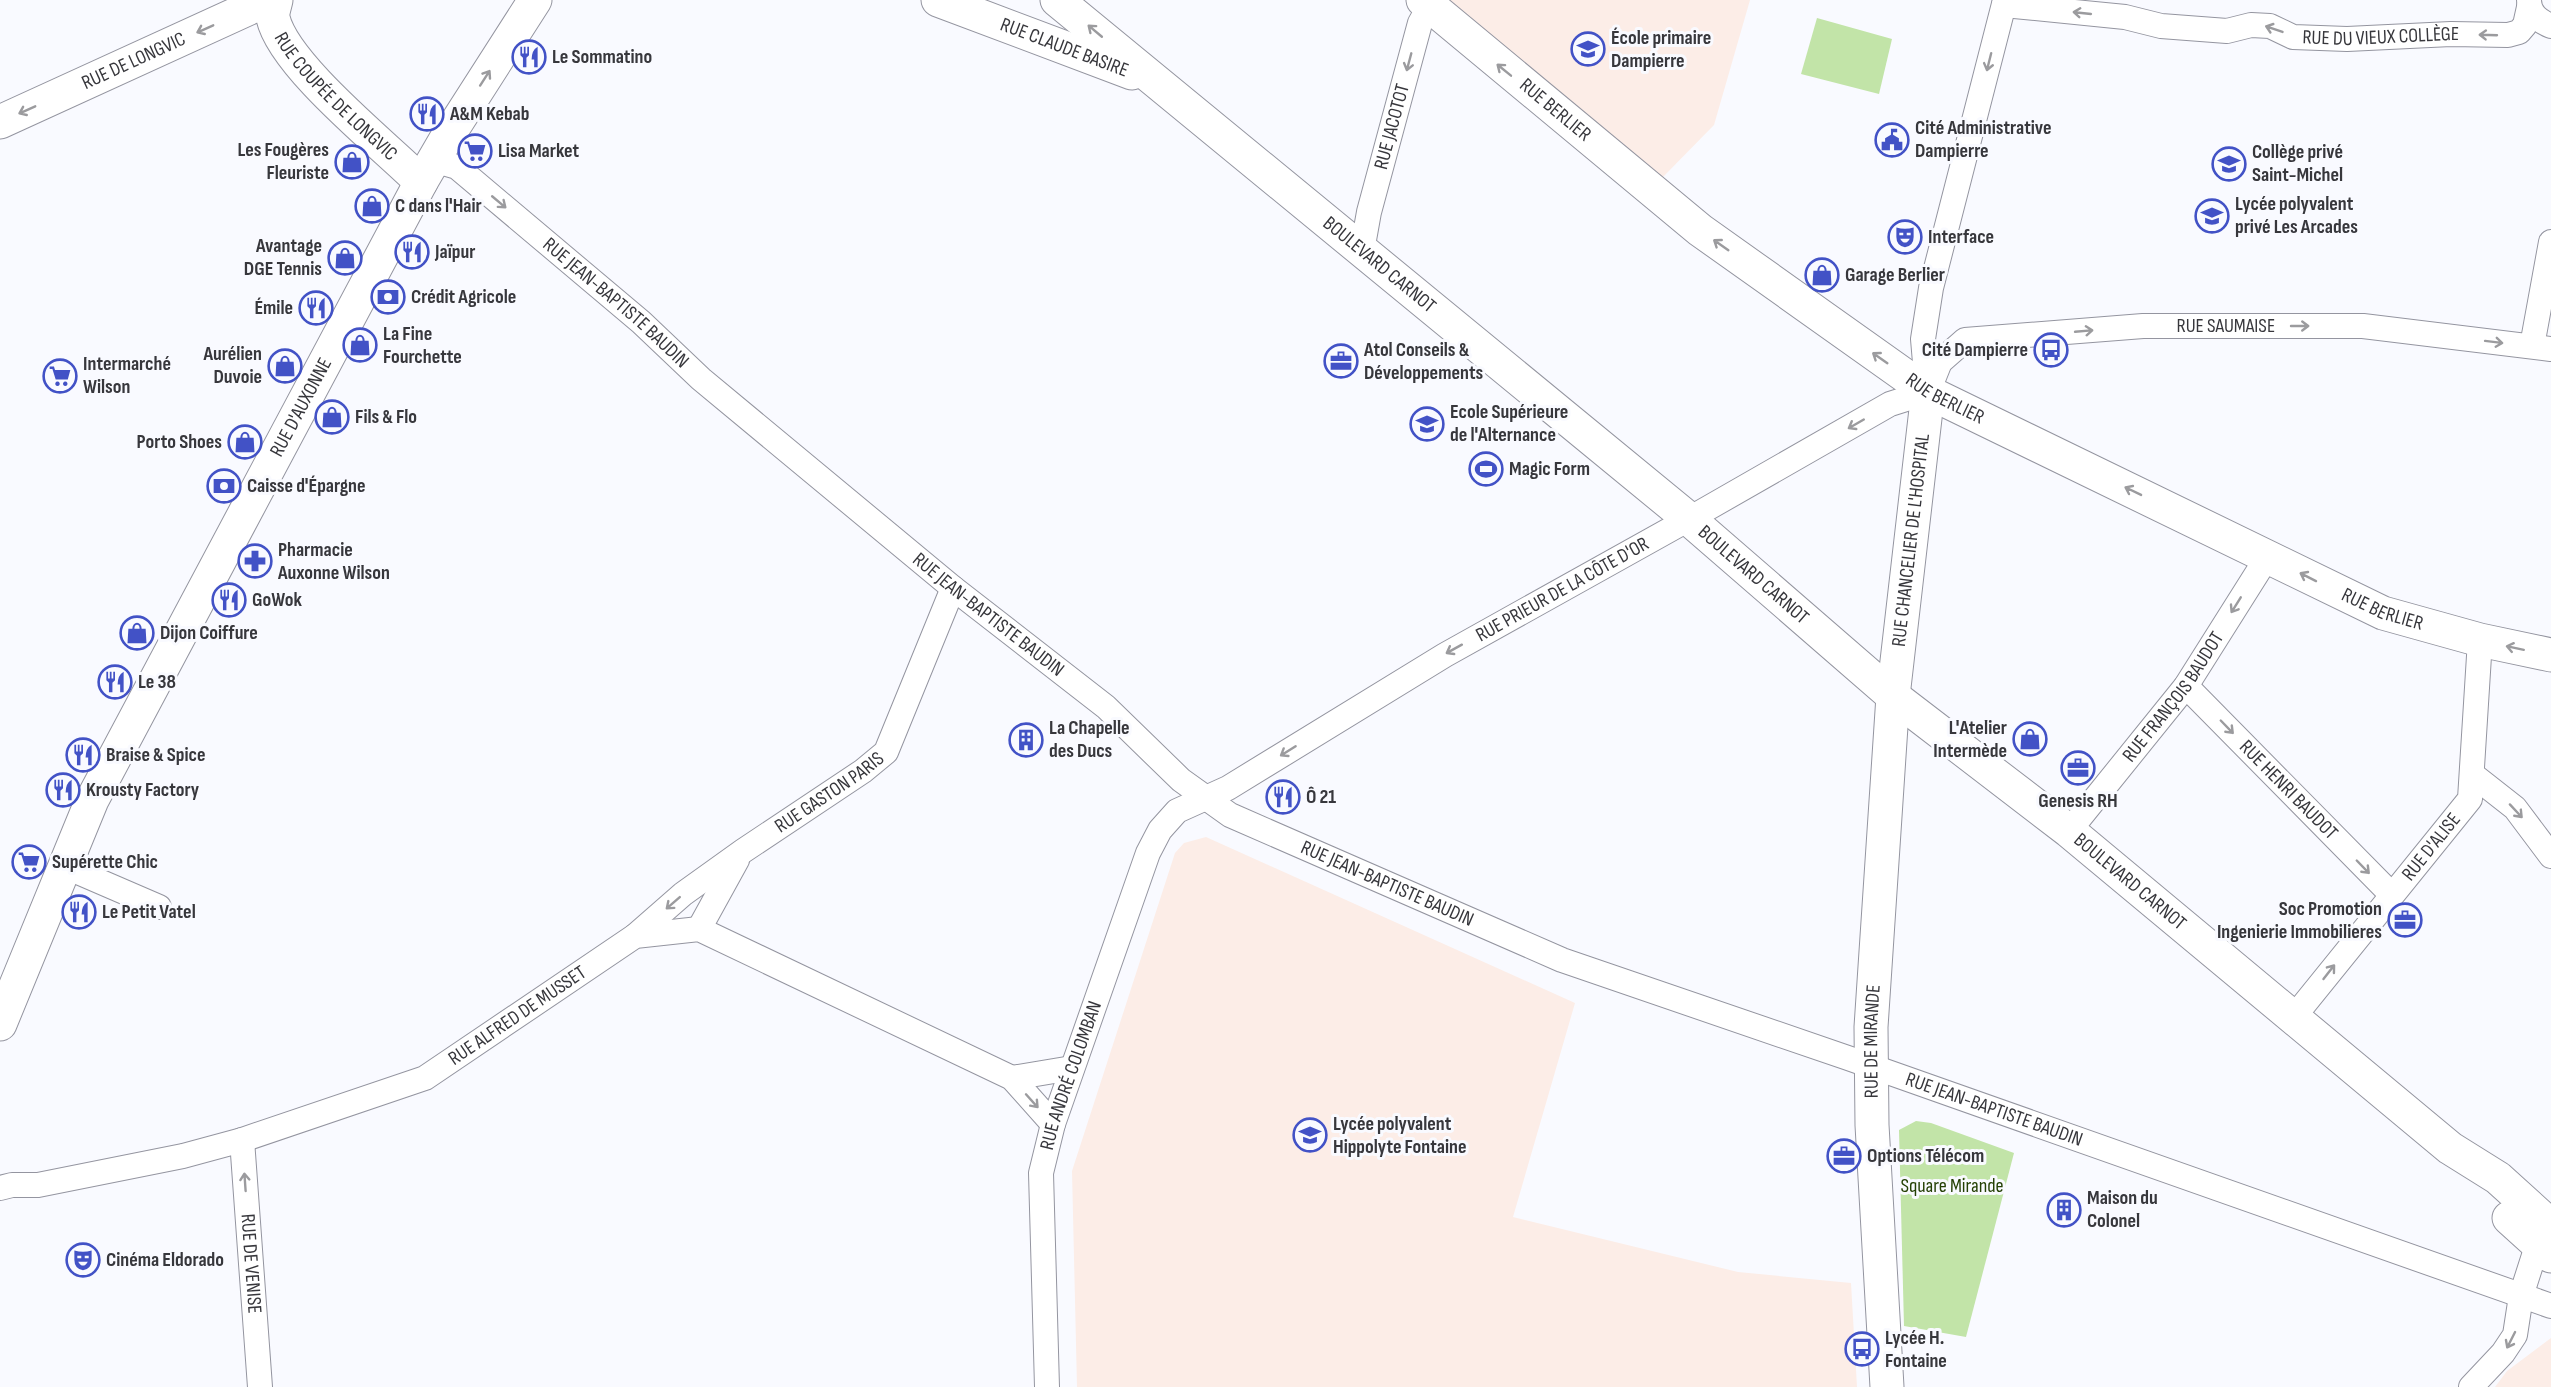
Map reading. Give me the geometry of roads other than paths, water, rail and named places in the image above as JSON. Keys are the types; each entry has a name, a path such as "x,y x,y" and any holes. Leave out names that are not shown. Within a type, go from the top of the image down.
{"main road":[{"name":"RUE DE LONGVIC","path":"0,122 267,0"},
{"name":"RUE COUPÉE DE LONGVIC","path":"276,0 273,17 288,51 346,112 427,171"},
{"name":"RUE D'AUXONNE","path":"0,1024 92,800 427,171 535,0"},
{"name":"RUE CLAUDE BASIRE","path":"938,0 986,6 1156,82"},
{"name":"BOULEVARD CARNOT","path":"1057,0 1689,519 1893,696 2069,831 2450,1148 2488,1199 2547,1242"},
{"name":"RUE BERLIER","path":"1426,4 1700,230 1928,392 2383,613 2480,640 2551,655"},
{"name":"RUE CHANCELIER DE L'HOSPITAL","path":"1893,696 1928,392"},
{"name":"RUE DE MIRANDE","path":"1887,1387 1870,1066 1893,696"}],"street":[{"name":"RUE DU VIEUX COLLÈGE","path":"2004,3 2125,17 2162,26 2227,31 2251,25 2270,26 2293,37 2346,39 2451,34 2508,35 2519,32 2525,25 2529,4"},
{"name":"RUE CHANCELIER DE L'HOSPITAL","path":"1928,392 1923,339 1925,319 2004,3"},
{"name":"RUE JACOTOT","path":"1362,251 1369,213 1426,4"},
{"path":"2529,4 2538,19 2551,26"},
{"name":"RUE JEAN-BAPTISTE BAUDIN","path":"427,171 457,167 641,322 701,379 953,588 1106,707 1181,780 1206,800 1230,814 1297,846 1562,960 2551,1306"},
{"path":"2542,348 2551,242"},
{"name":"RUE SAUMAISE","path":"1928,392 1940,362 1965,340 2143,326 2363,326 2542,348"},
{"name":"RUE PRIEUR DE LA CÔTE D'OR","path":"1206,800 1444,655 1890,404 1928,392"},
{"name":"RUE FRANÇOIS BAUDOT","path":"2069,831 2186,686 2268,556"},
{"name":"RUE GASTON PARIS","path":"635,936 683,894 743,850 863,771 885,752 953,588"},
{"name":"RUE D'ALISE","path":"2293,1018 2470,799 2480,640"},
{"name":"RUE HENRI BAUDOT","path":"2186,686 2391,894"},
{"path":"2473,775 2515,808 2551,856"},
{"name":"RUE ANDRÉ COLOMBAN","path":"1047,1387 1041,1173 1053,1124 1148,853 1160,830 1177,811 1206,800"},
{"name":"RUE GASTON PARIS","path":"699,929 743,850"},
{"path":"64,866 159,907"},
{"path":"699,929 1012,1078 1053,1124"},
{"name":"RUE ALFRED DE MUSSET","path":"4,1184 49,1183 183,1156 242,1140 425,1078 635,936 699,929"},
{"path":"1012,1078 1072,1068"},
{"name":"RUE DE VENISE","path":"242,1140 260,1387"},
{"path":"2471,1387 2503,1353 2515,1335 2521,1296 2547,1242"}],"place":[{"name":"École primaire Dampierre","path":"1588,49"},
{"name":"Le Sommatino","path":"529,57"},
{"name":"A&M Kebab","path":"427,114"},
{"name":"Cité Administrative Dampierre","path":"1892,140"},
{"name":"Lisa Market","path":"475,151"},
{"name":"Les Fougères Fleuriste","path":"352,162"},
{"name":"Collège privé Saint-Michel","path":"2229,164"},
{"name":"C dans l'Hair","path":"372,206"},
{"name":"Lycée polyvalent privé Les Arcades","path":"2212,216"},
{"name":"Interface","path":"1905,237"},
{"name":"Jaïpur","path":"412,252"},
{"name":"Avantage DGE Tennis","path":"345,258"},
{"name":"Garage Berlier","path":"1822,275"},
{"name":"Crédit Agricole","path":"388,297"},
{"name":"Émile","path":"316,308"},
{"name":"La Fine Fourchette","path":"360,345"},
{"name":"Cité Dampierre","path":"2051,350"},
{"name":"Atol Conseils & Développements","path":"1341,361"},
{"name":"Aurélien Duvoie","path":"285,366"},
{"name":"Intermarché Wilson","path":"60,376"},
{"name":"Fils & Flo","path":"332,417"},
{"name":"Ecole Supérieure de l'Alternance","path":"1427,424"},
{"name":"Porto Shoes","path":"245,442"},
{"name":"Magic Form","path":"1486,469"},
{"name":"Caisse d'Épargne","path":"224,486"},
{"name":"Pharmacie Auxonne Wilson","path":"255,561"},
{"name":"GoWok","path":"229,600"},
{"name":"Dijon Coiffure","path":"137,633"},
{"name":"Le 38","path":"115,682"},
{"name":"L'Atelier Intermède","path":"2030,739"},
{"name":"La Chapelle des Ducs","path":"1026,740"},
{"name":"Braise & Spice","path":"83,755"},
{"name":"Genesis RH","path":"2078,768"},
{"name":"Krousty Factory","path":"63,790"},
{"name":"Ô 21","path":"1283,797"},
{"name":"Supérette Chic","path":"29,862"},
{"name":"Le Petit Vatel","path":"79,912"},
{"name":"Soc Promotion Ingenierie Immobilieres","path":"2405,920"},
{"name":"Lycée polyvalent Hippolyte Fontaine","path":"1310,1135"},
{"name":"Options Télécom","path":"1844,1156"},
{"name":"Maison du Colonel","path":"2064,1210"},
{"name":"Cinéma Eldorado","path":"83,1260"},
{"name":"Lycée H. Fontaine","path":"1862,1349"}],"park label":[{"name":"Square Mirande","path":"1952,1186"}]}
